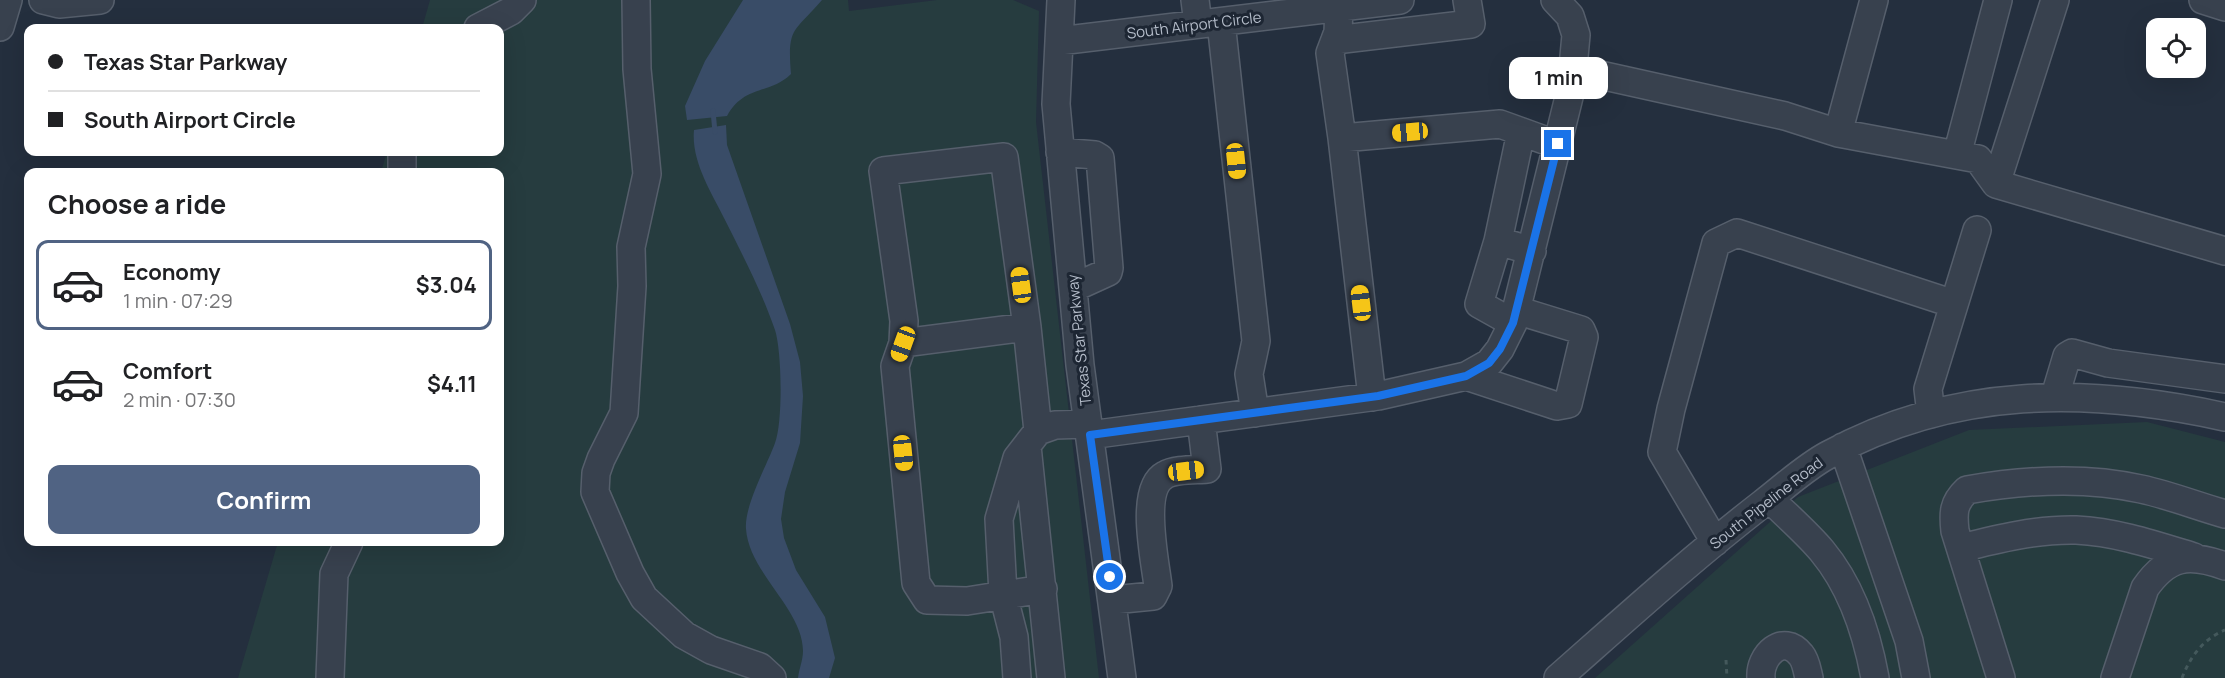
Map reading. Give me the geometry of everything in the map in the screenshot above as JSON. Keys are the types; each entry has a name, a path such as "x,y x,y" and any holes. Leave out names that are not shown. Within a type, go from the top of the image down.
{"street":[{"path":"0,27 8,0"},
{"path":"43,0 59,4 100,0"},
{"path":"486,24 511,11 522,0"},
{"path":"636,0 638,93 646,174 631,247 632,286 624,413 601,459 596,473 595,492 630,573 644,598 684,634 711,650 760,667 772,678"},
{"name":"Texas Star Parkway","path":"1061,0 1056,104 1060,152 1089,429 1122,678"},
{"path":"1335,40 1471,24 1467,0"},
{"path":"1017,678 1014,637 1003,594 999,519 1017,458 1032,438 1055,424 1089,429 1201,420 1372,397 1466,376 1489,363 1500,349 1515,316 1558,144 1573,69 1576,35 1570,15 1555,0"},
{"path":"1838,133 1874,0"},
{"path":"1957,155 1998,0"},
{"path":"1996,184 2055,0"},
{"path":"2204,0 2225,7"},
{"name":"South Airport Circle","path":"1059,41 1205,15 1339,7 1390,1"},
{"path":"1339,7 1335,40 1330,53 1372,397"},
{"path":"1205,15 1256,341 1249,374 1255,413"},
{"path":"1573,69 1785,116 1838,133 1978,159 1996,184 2225,251"},
{"path":"1342,138 1500,124 1558,144"},
{"path":"1466,376 1557,406 1568,404 1584,337 1581,330 1515,316 1479,304 1498,241 1521,132"},
{"path":"1060,152 1095,155 1100,158 1109,268 1108,272 1073,288"},
{"path":"1043,589 967,601 927,600 916,584 895,366 903,344 904,321 883,171 1004,157 1027,327 1032,438 1051,678"},
{"path":"1931,414 1928,388 1977,230"},
{"path":"1715,542 1662,452 1671,409 1716,243 1737,233 1954,304"},
{"path":"1498,241 1532,251"},
{"path":"903,344 1027,327"},
{"path":"2055,396 2067,356 2072,353 2117,365 2225,379"},
{"name":"South Pipeline Road","path":"1558,678 1715,542 1826,456 1889,425 1961,406 2055,396 2139,401 2225,417"},
{"path":"1113,600 1153,596 1158,586 1149,502 1154,484 1166,474 1207,469 1201,420"},
{"path":"1843,447 1906,631 1916,678"},
{"path":"2001,678 1961,548 1953,514 1957,500 1967,490 2056,480 2104,483 2142,489 2225,514"},
{"path":"1770,499 1823,552 1844,585 1867,635 1875,678"},
{"path":"1961,548 1992,540 2076,530 2132,538 2225,566"},
{"path":"330,678 334,574 347,546"},
{"path":"2115,678 2145,588 2153,576 2173,560 2194,557"},
{"path":"1761,678 1762,665 1767,653 1772,649 1785,646 1792,648 1803,657 1809,678"}],"path":[{"path":"2182,678 2196,651 2207,640 2225,630"},
{"path":"1726,660 1727,678"}],"green space":[{"path":"430,0 848,0 849,11 937,0 1013,0 1039,11 1036,122 1099,678 238,678 277,546 504,546 504,168 382,168 386,156 504,156 504,24 423,24"},
{"path":"2147,422 2225,442 2225,678 1595,678 1798,497 1969,430"}],"water":[{"path":"743,0 822,0 794,31 790,47 791,74 783,81 742,99 727,116 687,120 685,106 705,61"},
{"path":"726,125 727,145 790,324 800,362 803,396 800,443 785,492 781,519 784,538 796,570 825,617 835,658 829,678 798,678 803,654 801,636 795,620 756,561 749,545 746,529 752,497 778,433 780,370 777,340 770,316 708,187 696,153 694,130"}],"waterway":[{"path":"713,111 715,132"}],"route":[{"path":"1110,577 1090,435 1378,396 1466,376 1489,363 1500,349 1513,323 1558,144"}]}
